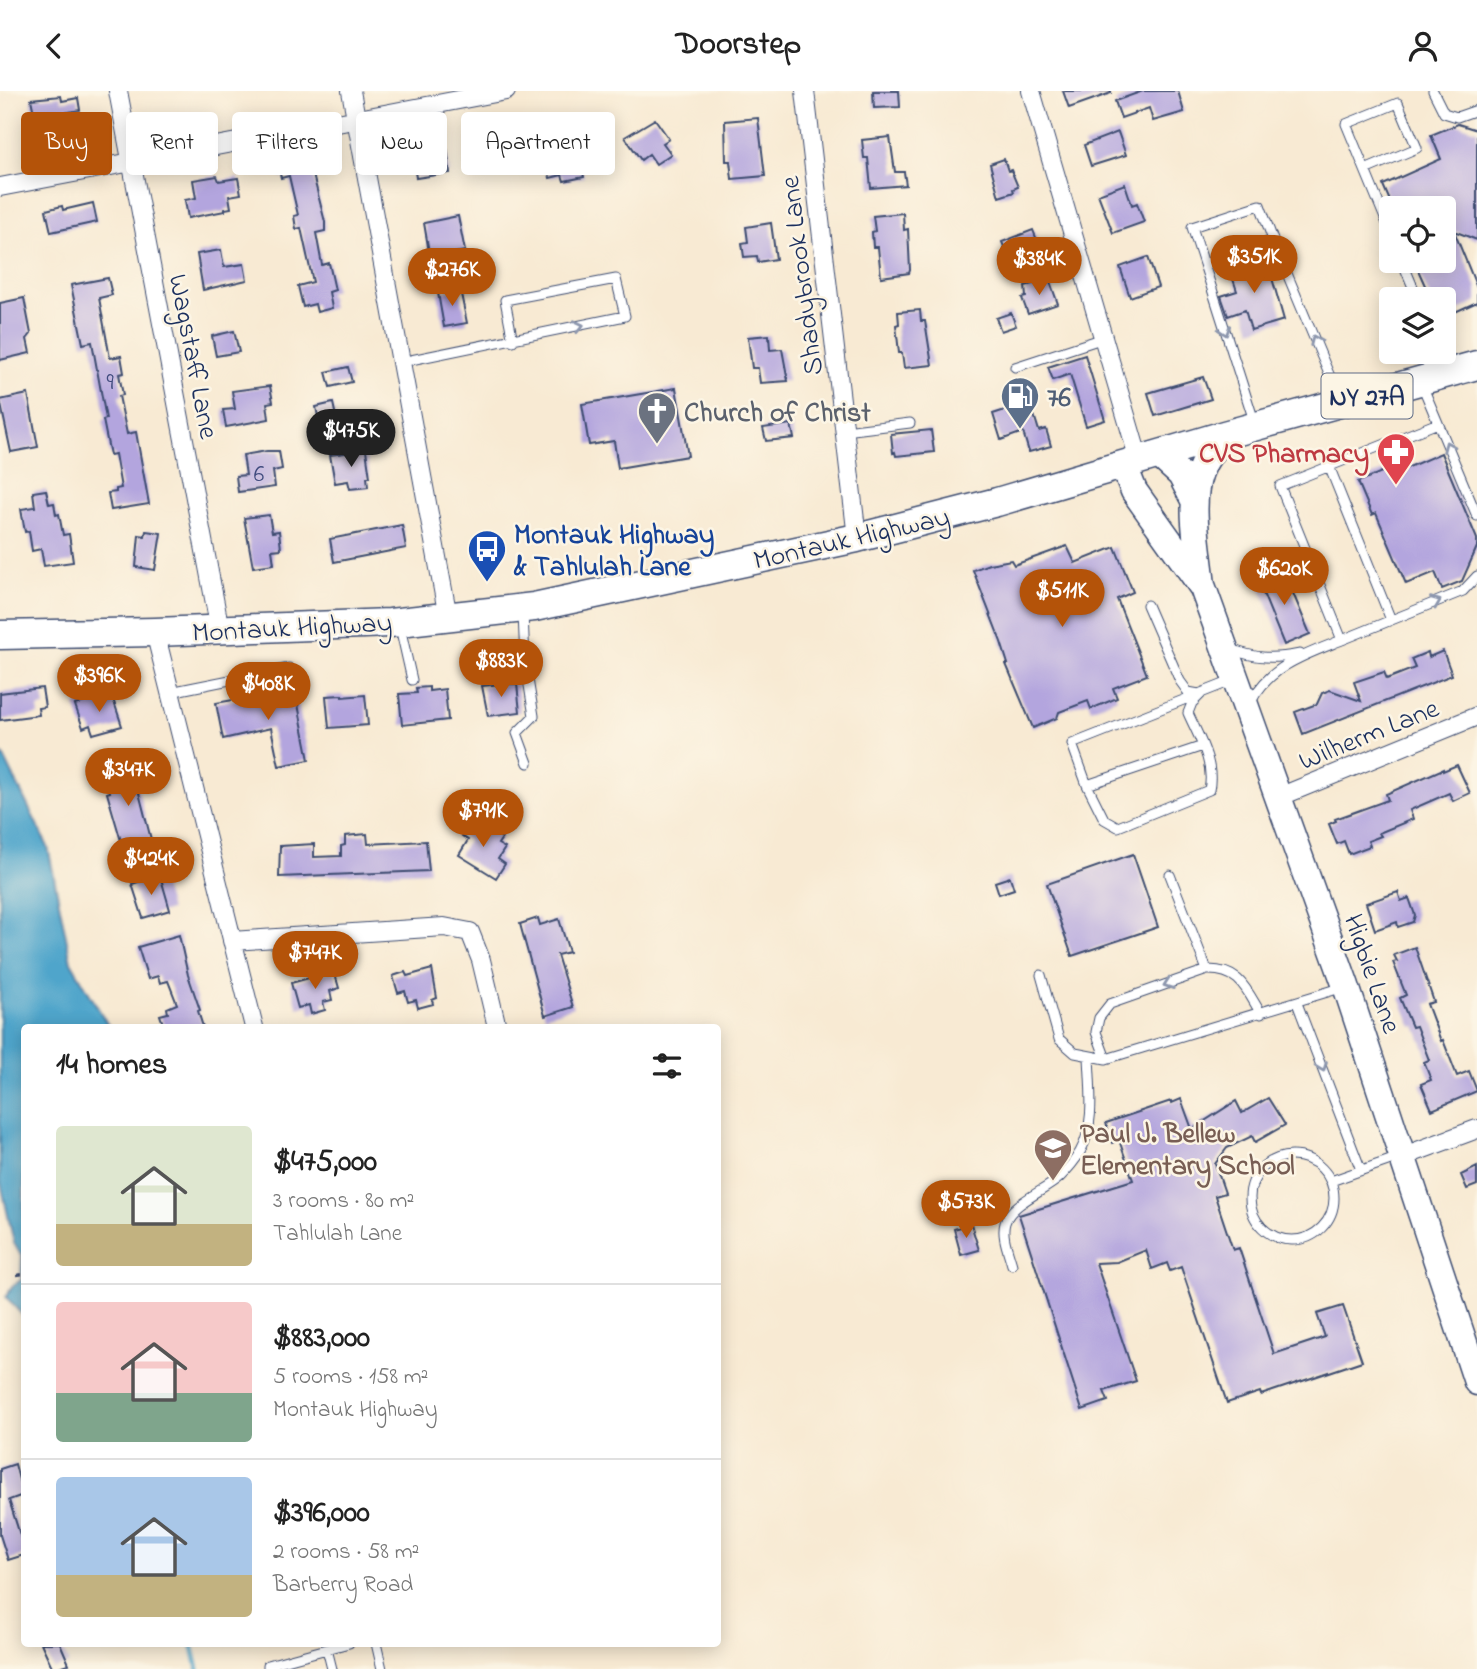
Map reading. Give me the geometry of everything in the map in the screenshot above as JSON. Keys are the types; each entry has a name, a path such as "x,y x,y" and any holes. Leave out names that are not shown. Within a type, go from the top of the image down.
{"main road":[{"name":"Montauk Highway","path":"0,635 220,630 398,622 523,608 857,538 997,502 1341,403 1435,369 1477,365"},
{"name":"Higbie Lane","path":"1224,435 1209,454 1200,473 1194,500 1203,588 1346,986 1476,1374"},
{"name":"Higbie Lane","path":"1194,500 1181,475 1141,460 1134,491 1203,588"},
{"path":"1151,517 1175,516 1190,507 1194,500"}],"street":[{"name":"Wagstaff Lane","path":"118,91 126,132"},
{"path":"218,145 356,118 351,91"},
{"path":"389,112 506,91"},
{"name":"Shadybrook Lane","path":"805,91 857,538"},
{"path":"1031,91 1141,460"},
{"path":"0,187 126,163"},
{"name":"Wagstaff Lane","path":"134,175 220,630"},
{"path":"367,175 448,617"},
{"path":"155,632 253,1024"},
{"name":"Wilherm Lane","path":"1279,797 1477,716"},
{"path":"232,941 444,927 470,932 481,960 496,1024"},
{"path":"1404,1156 1477,1129"}],"lane":[{"path":"1433,91 1444,113 1457,117 1477,110"},
{"path":"1365,170 1417,148 1398,103 1346,124 1379,204"},
{"path":"1256,426 1192,226 1260,205 1341,403"},
{"path":"1204,264 1273,240"},
{"path":"401,362 513,341 625,316 616,279 505,300 513,341"},
{"path":"1016,367 1104,338"},
{"path":"1435,369 1438,423 1477,516"},
{"path":"845,432 910,423"},
{"path":"1342,640 1280,486 1438,423"},
{"path":"1329,466 1391,620"},
{"path":"1247,710 1260,687 1270,676 1315,651 1463,591 1477,576"},
{"path":"1147,605 1180,681 1188,692 1201,694"},
{"path":"523,608 525,661 534,716 517,733 528,763"},
{"path":"398,622 412,680"},
{"path":"1224,647 1260,658 1278,659 1315,651"},
{"path":"170,692 289,668"},
{"path":"1201,694 1192,703 1188,713 1209,759 1212,778 1209,790 1118,827 1104,818 1087,785 1072,744 1236,679"},
{"path":"1087,785 1203,746"},
{"path":"1170,875 1207,970"},
{"path":"1106,1059 1096,1032 1099,1018 1110,1004 1207,970 1218,970 1239,977 1261,1014"},
{"path":"1041,975 1059,1039 1075,1053 1106,1059 1346,986"},
{"path":"1297,1003 1361,1170"},
{"path":"1012,1265 1004,1236 1005,1223 1012,1211 1059,1178 1079,1154 1087,1137 1091,1100 1089,1056"},
{"path":"1331,1181 1404,1156"},
{"path":"1300,1157 1313,1161 1331,1181 1333,1209 1322,1228 1303,1239 1289,1241 1275,1237 1262,1229 1254,1217 1250,1191 1255,1178 1274,1160 1300,1157"},
{"path":"268,1669 268,1665 334,1647"},
{"path":"377,1647 382,1669"},
{"path":"327,1649 332,1669"}],"path":[{"path":"17,1275 21,1274"}],"water":[{"path":"0,755 3,755 48,847 71,962 107,1024 21,1024 21,1255 14,1243 0,1179"},
{"path":"21,1280 21,1314 6,1297"}],"building":[{"path":"873,91 899,91 900,107 874,108"},
{"path":"1063,91 1111,91 1111,93 1069,108"},
{"path":"1143,91 1178,91 1184,112 1153,121 1149,108 1121,118 1115,101"},
{"path":"61,96 62,101 78,98 80,110 34,112 31,99"},
{"path":"758,118 765,176 732,179 730,161 726,161 725,121"},
{"path":"655,119 669,139 663,143 671,154 656,164 649,154 641,160 625,137"},
{"path":"1458,124 1477,130 1477,240 1456,232 1456,196 1388,196 1383,185 1441,159 1431,135"},
{"path":"1118,132 1126,155 1091,166 1084,145"},
{"path":"890,137 895,172 904,172 906,185 871,188 868,158 864,158 862,140"},
{"path":"447,148 450,173 447,173"},
{"path":"1004,159 1018,187 1013,189 1014,192 999,197 990,164"},
{"path":"280,175 313,175 325,222 325,231 316,233 322,265 329,263 335,290 329,292 332,308 317,312 315,304 303,307 298,286 313,282 301,228 296,229 294,216 298,215 289,176 281,178"},
{"path":"416,175 436,175 416,178"},
{"path":"562,175 584,175 584,177 564,181"},
{"path":"217,176 219,181 238,178 241,194 229,196 231,208 225,211 188,218 185,200 196,198 193,180"},
{"path":"1125,184 1132,205 1137,203 1144,222 1113,233 1098,194"},
{"path":"93,203 97,222 51,232 46,210 62,206 63,210"},
{"path":"903,213 904,230 908,229 909,273 881,277 878,247 873,247 873,216"},
{"path":"458,216 465,251 430,258 424,223"},
{"path":"771,223 776,259 758,262 757,256 744,257 742,243 748,242 746,227"},
{"path":"1033,230 1042,253 1011,264 1002,242"},
{"path":"1456,236 1477,288 1477,302 1456,312 1456,287 1426,287 1419,273 1456,273"},
{"path":"221,250 224,267 244,264 247,280 203,290 197,254"},
{"path":"1148,257 1158,287 1130,297 1120,267"},
{"path":"1264,259 1266,265 1268,264 1284,320 1251,330 1245,310 1228,316 1221,296 1237,291 1230,270"},
{"path":"108,278 112,295 99,298 110,358 121,356 124,373 119,374 123,395 119,396 127,434 136,432 149,504 111,510 108,493 121,488 115,454 110,455 92,342 83,344 71,285"},
{"path":"1049,279 1058,304 1028,314 1022,298 1026,297 1025,286"},
{"path":"460,289 467,323 444,327 438,293"},
{"path":"24,298 31,334 27,339 30,353 0,360 0,303"},
{"path":"920,310 921,321 925,321 932,365 904,368 902,353 899,353 896,325 899,324 898,312"},
{"path":"1011,313 1016,326 1001,331 996,318"},
{"path":"234,331 239,352 216,356 212,336"},
{"path":"769,335 770,350 782,349 788,381 760,383 758,368 752,368 748,337"},
{"path":"1085,355 1105,420 1086,426 1070,374 1053,380 1048,367"},
{"path":"348,367 352,382 330,387 326,372"},
{"path":"1203,377 1211,399 1155,416 1148,393"},
{"path":"270,386 273,402 267,403 269,419 226,427 223,410 235,409 232,391"},
{"path":"676,388 688,456 618,468 614,441 589,445 582,404"},
{"path":"28,394 38,447 11,452 0,400"},
{"path":"1030,402 1039,431 1046,429 1051,446 1029,452 1023,432 1001,440 993,414"},
{"path":"333,403 336,417 319,421 316,407"},
{"path":"791,424 794,438 766,441 763,428"},
{"path":"931,430 934,452 896,456 895,452 893,453 891,434"},
{"path":"366,450 370,477 367,477 368,487 350,489 348,481 335,483 330,455"},
{"path":"279,451 282,469 273,471 275,487 238,492 236,476 246,475 243,455"},
{"path":"1441,453 1477,539 1477,547 1462,581 1442,589 1435,572 1406,584 1376,513 1372,515 1358,482 1391,468 1393,474"},
{"path":"46,490 49,504 54,503 56,515 59,514 63,535 69,534 73,562 44,566 41,549 32,551 29,531 25,532 21,509 35,507 33,492"},
{"path":"269,515 272,532 279,531 281,549 272,550 274,564 253,567 244,518"},
{"path":"402,525 406,548 334,562 330,539"},
{"path":"146,531 161,533 155,570 136,567 139,535 145,536"},
{"path":"1067,546 1075,563 1115,547 1133,592 1117,599 1147,675 1113,688 1117,698 1091,709 1088,701 1059,712 1057,718 1033,728 1006,664 1001,642 973,570 1011,560 1014,565"},
{"path":"1283,569 1310,634 1284,645 1258,581"},
{"path":"1443,651 1452,675 1303,734 1295,712 1317,704 1322,693 1330,690 1361,701 1354,682 1384,672 1387,679 1415,668 1411,659 1428,652 1429,657"},
{"path":"517,684 520,712 488,716 482,686"},
{"path":"429,687 429,691 445,689 448,720 402,725 399,694 417,693 416,688"},
{"path":"42,688 45,707 38,708 39,715 0,720 0,693"},
{"path":"295,689 309,760 279,766 271,728 223,739 216,703"},
{"path":"111,693 122,726 93,734 90,725 83,728 75,705"},
{"path":"365,695 368,725 329,728 326,696"},
{"path":"130,758 154,851 126,858 102,766"},
{"path":"1457,765 1470,793 1453,801 1449,793 1410,810 1413,819 1379,833 1381,836 1368,841 1370,846 1349,854 1344,841 1337,844 1329,824 1336,821 1335,819 1388,800 1386,794"},
{"path":"472,820 502,838 498,844 505,848 498,859 505,864 496,878 459,855 468,840 462,836"},
{"path":"367,834 368,844 426,841 429,871 279,877 280,846 314,844 314,857 341,856 345,836"},
{"path":"1133,854 1158,927 1072,956 1047,884"},
{"path":"160,875 170,910 143,918 132,884"},
{"path":"1010,877 1014,889 999,894 995,882"},
{"path":"1398,892 1401,901 1409,898 1415,915 1413,922 1398,927 1397,922 1375,930 1366,903"},
{"path":"538,918 540,925 559,919 569,952 557,955 573,1007 545,1016 520,924"},
{"path":"179,935 202,1024 163,1024 160,1015 168,1013 167,1008 177,1004 168,981 160,983 158,976 148,979 138,947"},
{"path":"1415,947 1434,1002 1427,1004 1441,1041 1443,1040 1457,1076 1469,1071 1477,1091 1432,1110 1421,1084 1431,1080 1424,1062 1429,1060 1416,1026 1412,1027 1400,998 1406,995 1393,962 1397,961 1394,955"},
{"path":"432,969 437,998 432,1000 433,1004 418,1008 416,1000 408,1002 405,991 398,993 393,976 405,972 407,976"},
{"path":"334,971 339,988 330,991 332,1000 323,1002 325,1010 311,1014 309,1005 298,1008 291,983"},
{"path":"1268,1098 1285,1125 1255,1142 1252,1136 1227,1148 1215,1164 1225,1193 1215,1196 1233,1250 1239,1248 1274,1354 1325,1337 1317,1314 1343,1306 1362,1361 1261,1395 1260,1392 1227,1403 1181,1267 1170,1271 1167,1263 1152,1269 1146,1250 1117,1262 1096,1263 1136,1381 1104,1391 1108,1401 1082,1410 1019,1215 1133,1180 1119,1140 1112,1143 1106,1123 1181,1099 1192,1129 1236,1101 1242,1113"},
{"path":"1477,1167 1477,1185 1467,1189 1461,1175"},
{"path":"971,1224 979,1250 961,1255 954,1229"},
{"path":"15,1464 21,1487 21,1496 9,1500 21,1538 21,1556 8,1560 0,1535 0,1469"},
{"path":"43,1647 62,1647 69,1664 53,1669"}],"waterway":[{"path":"193,1647 198,1669"}],"place":[{"name":"76","path":"1020,430"},
{"name":"Church of Christ","path":"657,445"},
{"name":"CVS Pharmacy","path":"1396,486"},
{"name":"Montauk Highway & Tahlulah Lane","path":"487,583"},
{"name":"Paul J. Bellew Elementary School","path":"1053,1182"}]}
